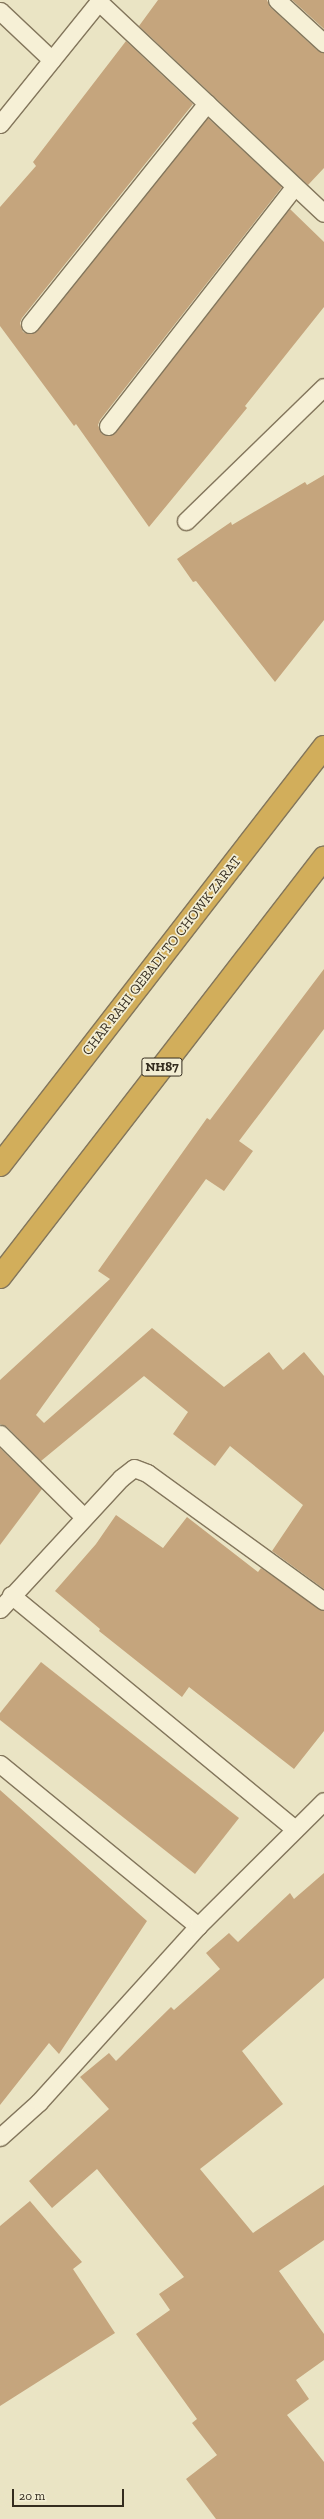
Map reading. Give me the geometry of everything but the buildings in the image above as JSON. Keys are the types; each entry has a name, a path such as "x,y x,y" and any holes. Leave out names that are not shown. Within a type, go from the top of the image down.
{"highway":[{"name":"CHAR RAHI QEBADI TO CHOWK ZARAT","path":"0,1165 324,747"},
{"name":"NH87","path":"0,1277 324,858"}],"lane":[{"path":"277,0 324,43"},
{"path":"0,124 100,1 324,213"},
{"path":"0,11 52,60"},
{"path":"30,324 207,103"},
{"path":"108,426 295,186"},
{"path":"186,521 324,387"},
{"path":"0,1434 84,1517"},
{"path":"0,1608 84,1517 134,1468 147,1472 324,1600"},
{"path":"11,1595 295,1829"},
{"path":"0,1764 198,1926"},
{"path":"0,2137 39,2102 198,1926 324,1801"}]}
